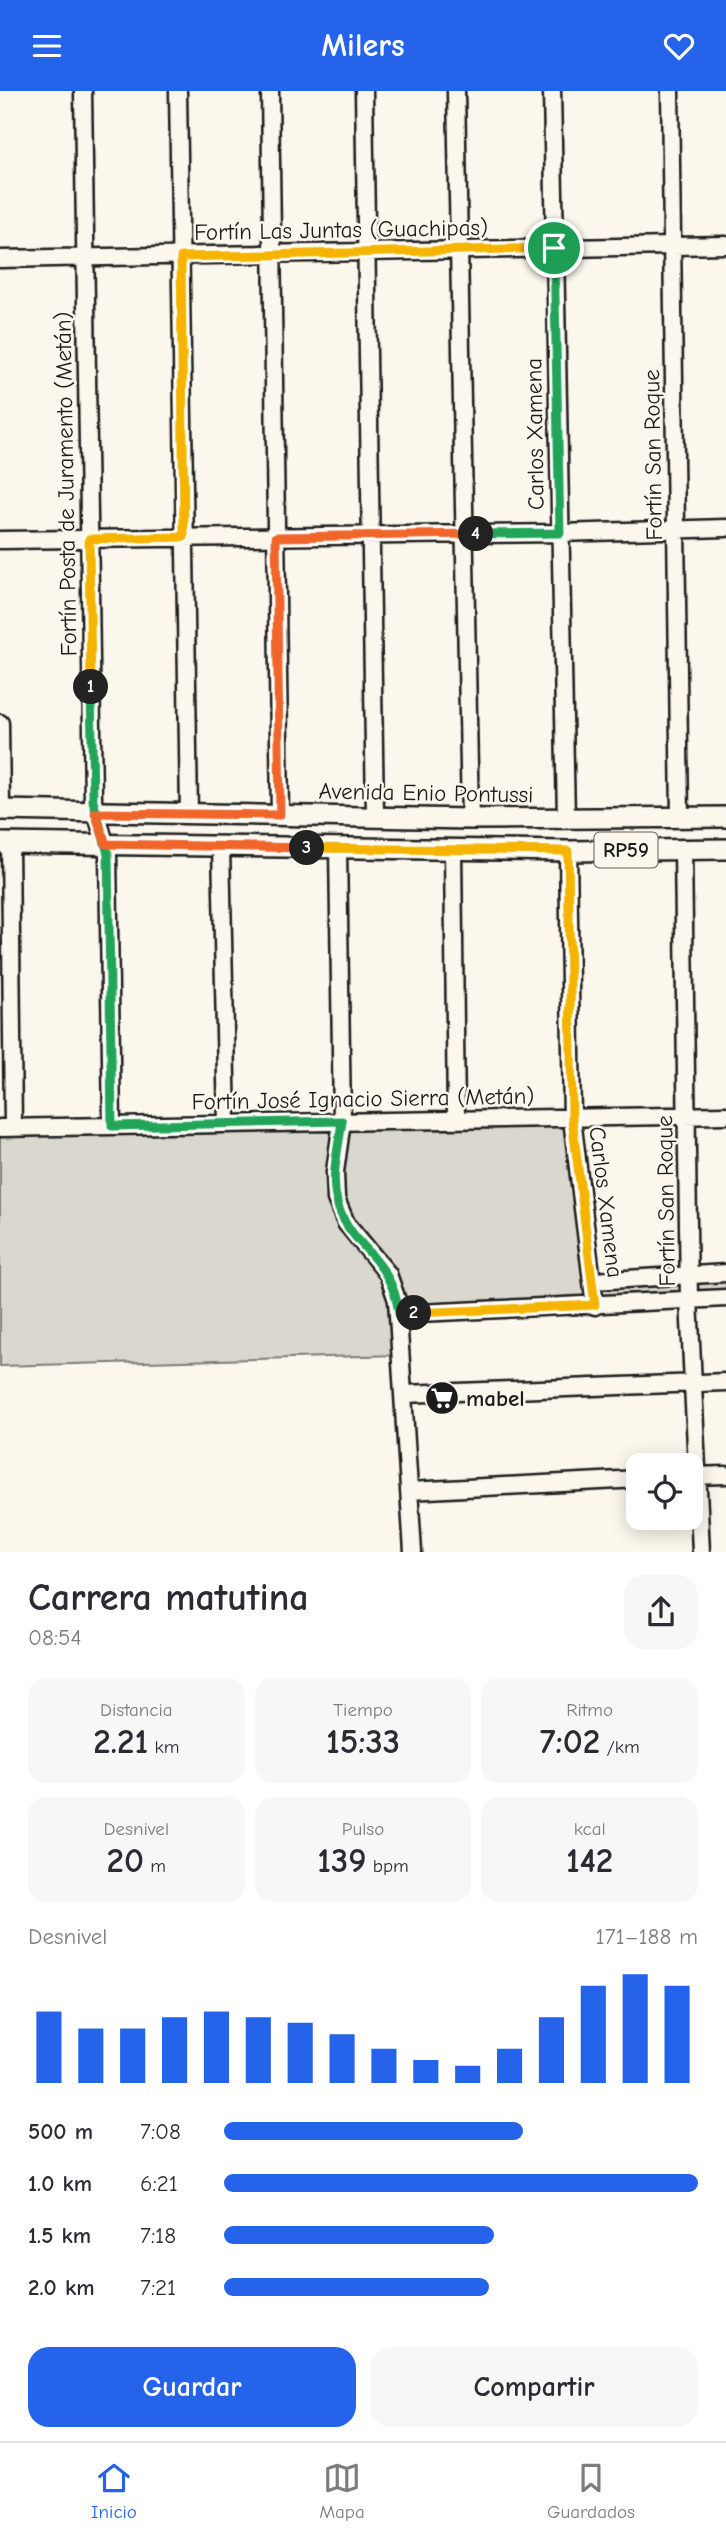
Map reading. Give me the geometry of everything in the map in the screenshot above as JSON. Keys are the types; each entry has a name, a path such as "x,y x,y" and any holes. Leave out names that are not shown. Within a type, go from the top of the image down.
{"main road":[{"name":"Avenida Enio Pontussi","path":"1,810 470,819 726,817"},
{"name":"RP59","path":"5,843 568,851 726,849"}],"street":[{"name":"Fortín Posta de Juramento (Metán)","path":"83,91 95,813 106,844 112,1126"},
{"path":"178,91 189,814"},
{"path":"270,91 280,815"},
{"path":"364,91 375,816"},
{"path":"456,91 470,819"},
{"name":"Carlos Xamena","path":"552,91 566,819"},
{"name":"Fortín San Roque","path":"670,91 680,817"},
{"name":"Fortín Las Juntas (Guachipas)","path":"0,259 726,245"},
{"path":"0,540 560,533 726,528"},
{"path":"0,723 1,810"},
{"path":"5,843 7,1128"},
{"path":"221,846 227,1124"},
{"path":"338,848 342,1121 335,1172 339,1211 388,1275 399,1314 412,1552"},
{"name":"Fortín San Roque","path":"683,849 694,1453"},
{"path":"453,850 456,1118"},
{"name":"Carlos Xamena","path":"568,851 572,1119 595,1305"},
{"name":"Fortín José Ignacio Sierra (Metán)","path":"7,1128 726,1115"},
{"path":"593,1281 726,1273"},
{"path":"399,1314 726,1298"},
{"path":"404,1394 726,1382"},
{"path":"703,1476 726,1475"},
{"path":"409,1491 626,1480"},
{"name":"Fortín San Roque","path":"699,1530 701,1552"}],"shaded area":[{"path":"571,1121 590,1281 726,1274 726,1296 398,1314 399,1355 0,1366 0,1131"}],"place":[{"name":"mabel","path":"442,1398"}],"route":[{"path":"554,248 181,257 184,537 89,539 93,801 95,813 108,854 112,1126 342,1121 335,1172 339,1211 388,1275 399,1314 595,1305 572,1119 568,851 106,844 95,813 280,815 276,537 560,533 554,248"}]}
